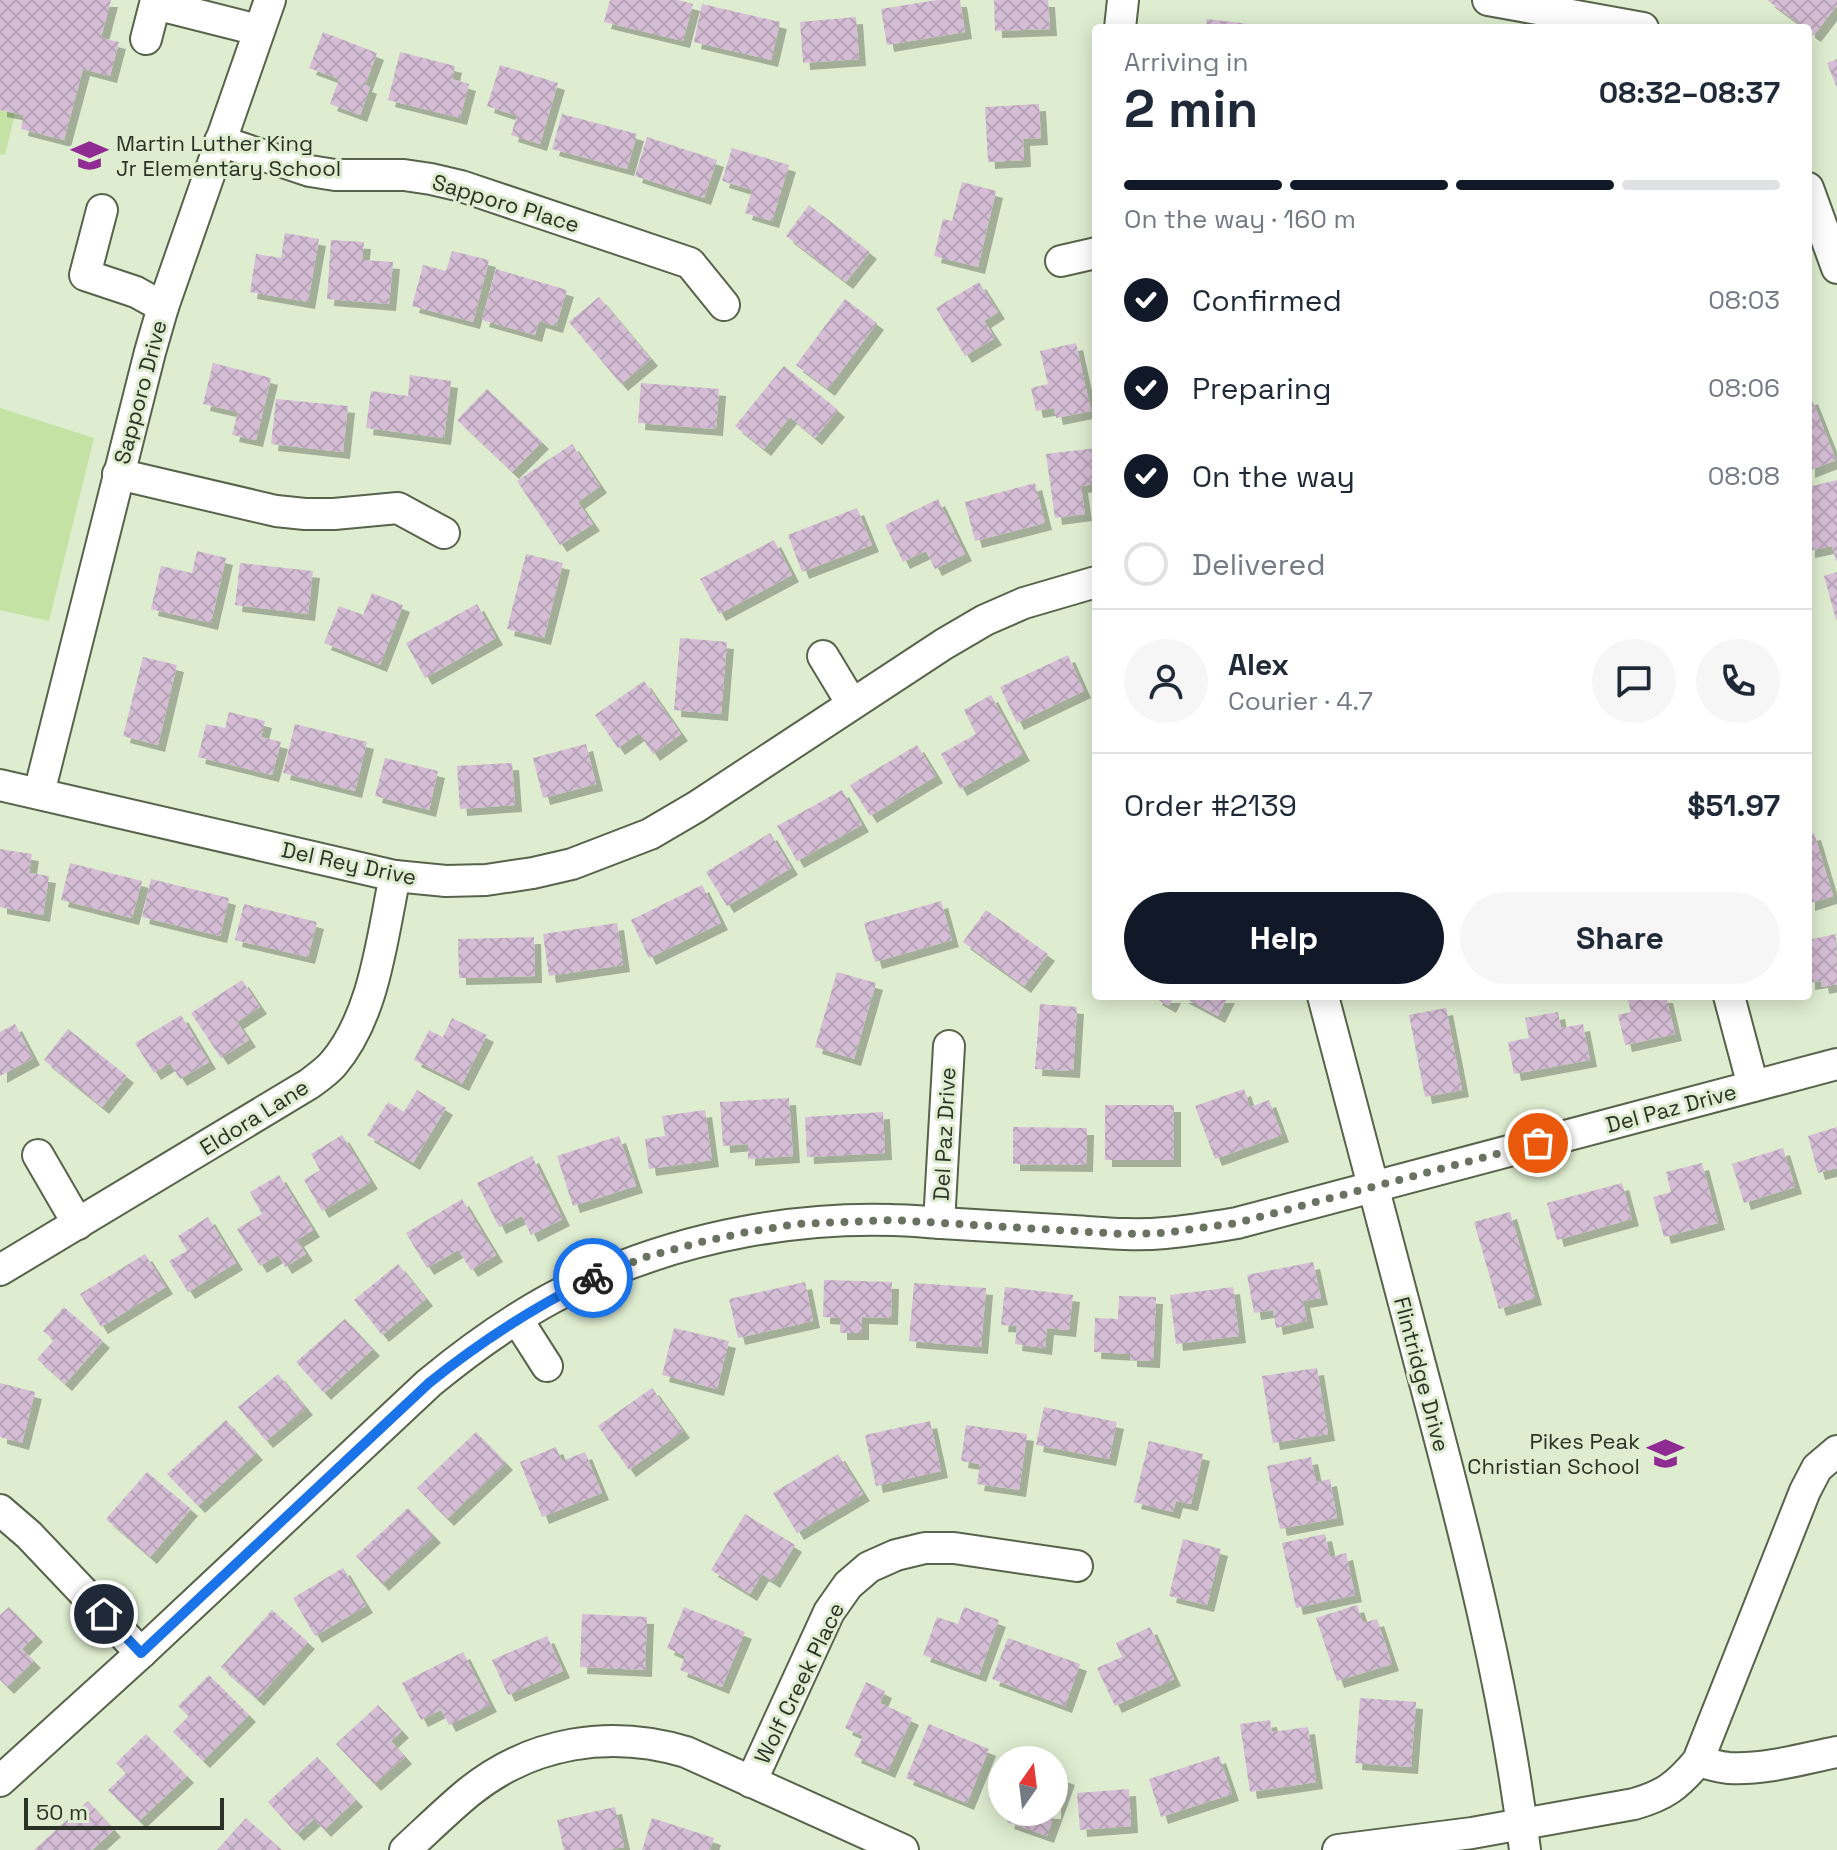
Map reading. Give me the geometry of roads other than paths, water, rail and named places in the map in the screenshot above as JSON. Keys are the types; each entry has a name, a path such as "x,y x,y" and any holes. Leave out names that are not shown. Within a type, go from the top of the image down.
{"street":[{"name":"Sapporo Drive","path":"39,793 163,307 270,0"},
{"path":"1120,24 1123,0"},
{"path":"1488,0 1621,24"},
{"path":"146,39 155,4 258,30"},
{"name":"Sapporo Place","path":"220,141 310,171 335,175 404,175 461,186 690,263 724,305"},
{"path":"1812,199 1837,268"},
{"path":"102,210 85,275 136,292 163,307"},
{"path":"1061,261 1092,254"},
{"path":"118,474 276,511 334,514 398,508 444,533"},
{"name":"Del Rey Drive","path":"0,785 395,876 446,881 486,880 546,870 613,850 650,834 985,620 1024,603 1092,583"},
{"path":"823,656 852,704"},
{"name":"Eldora Lane","path":"0,1270 309,1084 331,1067 359,1024 369,995 395,876"},
{"name":"Flintridge Drive","path":"1324,1000 1463,1527 1498,1681 1524,1837"},
{"path":"1730,1000 1753,1086"},
{"name":"Del Paz Drive","path":"939,1223 949,1046"},
{"name":"Del Paz Drive","path":"0,1781 429,1383 517,1319 601,1274 697,1243 797,1224 893,1220 1123,1234 1164,1233 1237,1223 1837,1064"},
{"path":"38,1155 78,1224"},
{"path":"517,1319 547,1366"},
{"path":"1338,1850 1524,1837 1656,1798 1677,1784 1698,1761 1805,1491 1817,1468 1837,1451"},
{"path":"0,1510 29,1535 141,1653"},
{"name":"Wolf Creek Place","path":"751,1782 829,1612 848,1585 869,1567 896,1555 925,1548 954,1548 1077,1566"},
{"path":"405,1850 470,1791 511,1765 583,1742 623,1740 658,1744 686,1752 903,1850"},
{"path":"1698,1761 1726,1768 1744,1768 1837,1752"}],"place":[{"name":"Martin Luther King Jr Elementary School","path":"90,156"},
{"name":"Pikes Peak Christian School","path":"1666,1454"}]}
